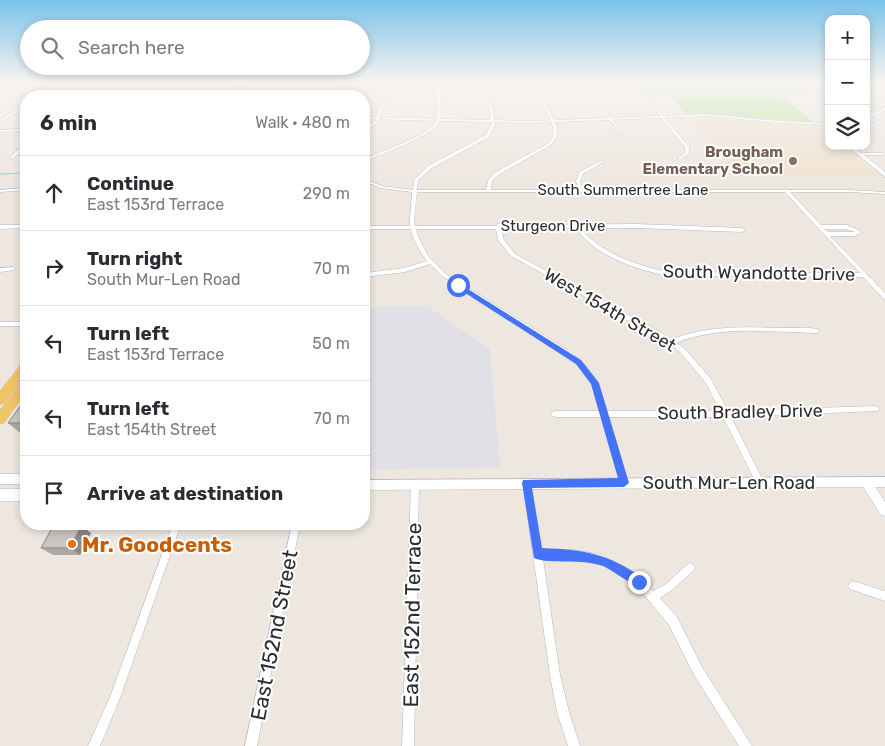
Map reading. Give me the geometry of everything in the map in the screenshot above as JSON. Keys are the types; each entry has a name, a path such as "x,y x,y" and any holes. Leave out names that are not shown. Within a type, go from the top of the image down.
{"main road":[{"path":"0,400 20,374"},
{"path":"0,419 20,392"},
{"path":"0,479 20,479"},
{"name":"South Mur-Len Road","path":"370,485 885,482"},
{"path":"0,495 20,495"}],"street":[{"path":"370,157 430,131 435,126 437,116"},
{"path":"492,116 491,133 484,139 425,170 416,180 412,226 419,246 430,262 458,285 578,362 595,383 624,483"},
{"path":"488,191 490,181 496,174 554,140 557,132 550,116"},
{"path":"606,116 621,133"},
{"path":"662,116 687,147 687,153 679,159"},
{"path":"370,118 553,122 662,116 724,116 779,122 825,124"},
{"path":"370,126 376,123 378,118"},
{"path":"870,123 885,130"},
{"path":"821,124 825,127"},
{"path":"0,131 20,130"},
{"path":"12,157 20,150"},
{"path":"854,150 885,175"},
{"path":"858,154 882,154"},
{"path":"581,190 578,180 580,173 602,161"},
{"name":"South Summertree Lane","path":"370,182 389,189 414,191 785,190 885,193"},
{"path":"0,191 20,189"},
{"path":"785,190 885,297"},
{"name":"Sturgeon Drive","path":"370,228 498,225 578,227 664,226 742,230"},
{"name":"West 154th Street","path":"498,225 500,240 513,255 672,342 702,372 760,482"},
{"path":"0,227 20,227"},
{"name":"South Wyandotte Drive","path":"578,227 586,238 596,246 641,267 668,274 864,275"},
{"path":"820,227 851,228 859,232 855,234 826,234"},
{"path":"370,274 395,272 430,262"},
{"path":"0,270 13,269"},
{"path":"0,324 20,324"},
{"path":"672,342 701,332 816,331"},
{"name":"South Bradley Drive","path":"554,414 725,414 875,409"},
{"path":"866,482 885,510"},
{"path":"527,483 554,675 574,746"},
{"name":"East 152nd Terrace","path":"408,746 415,484"},
{"path":"94,746 114,698 175,530"},
{"name":"East 152nd Street","path":"251,746 295,530"},
{"path":"538,554 574,555 602,560 619,568 639,582 673,621 698,671 746,746"},
{"path":"653,597 670,587 690,568"},
{"path":"853,586 885,596"}],"shaded area":[{"name":"Brougham Elementary School","path":"690,118 730,119 787,126 818,126 825,132 825,150 848,150 879,176 739,176"},
{"path":"427,306 490,349 500,467 370,470 370,307"}],"green space":[{"path":"715,116 806,116 813,122"},
{"path":"733,160 758,165 771,173 743,172"}],"building":[{"path":"20,406 20,423 8,423"},
{"path":"51,530 79,530 70,548 41,548"}],"waterway":[{"path":"0,174 20,173"}],"place":[{"name":"Brougham Elementary School","path":"793,161"},
{"name":"Mr. Goodcents","path":"72,544"}],"route":[{"path":"458,285 569,354 585,369 595,383 624,483 527,483 538,554 574,555 602,560 619,568 639,582"}]}
